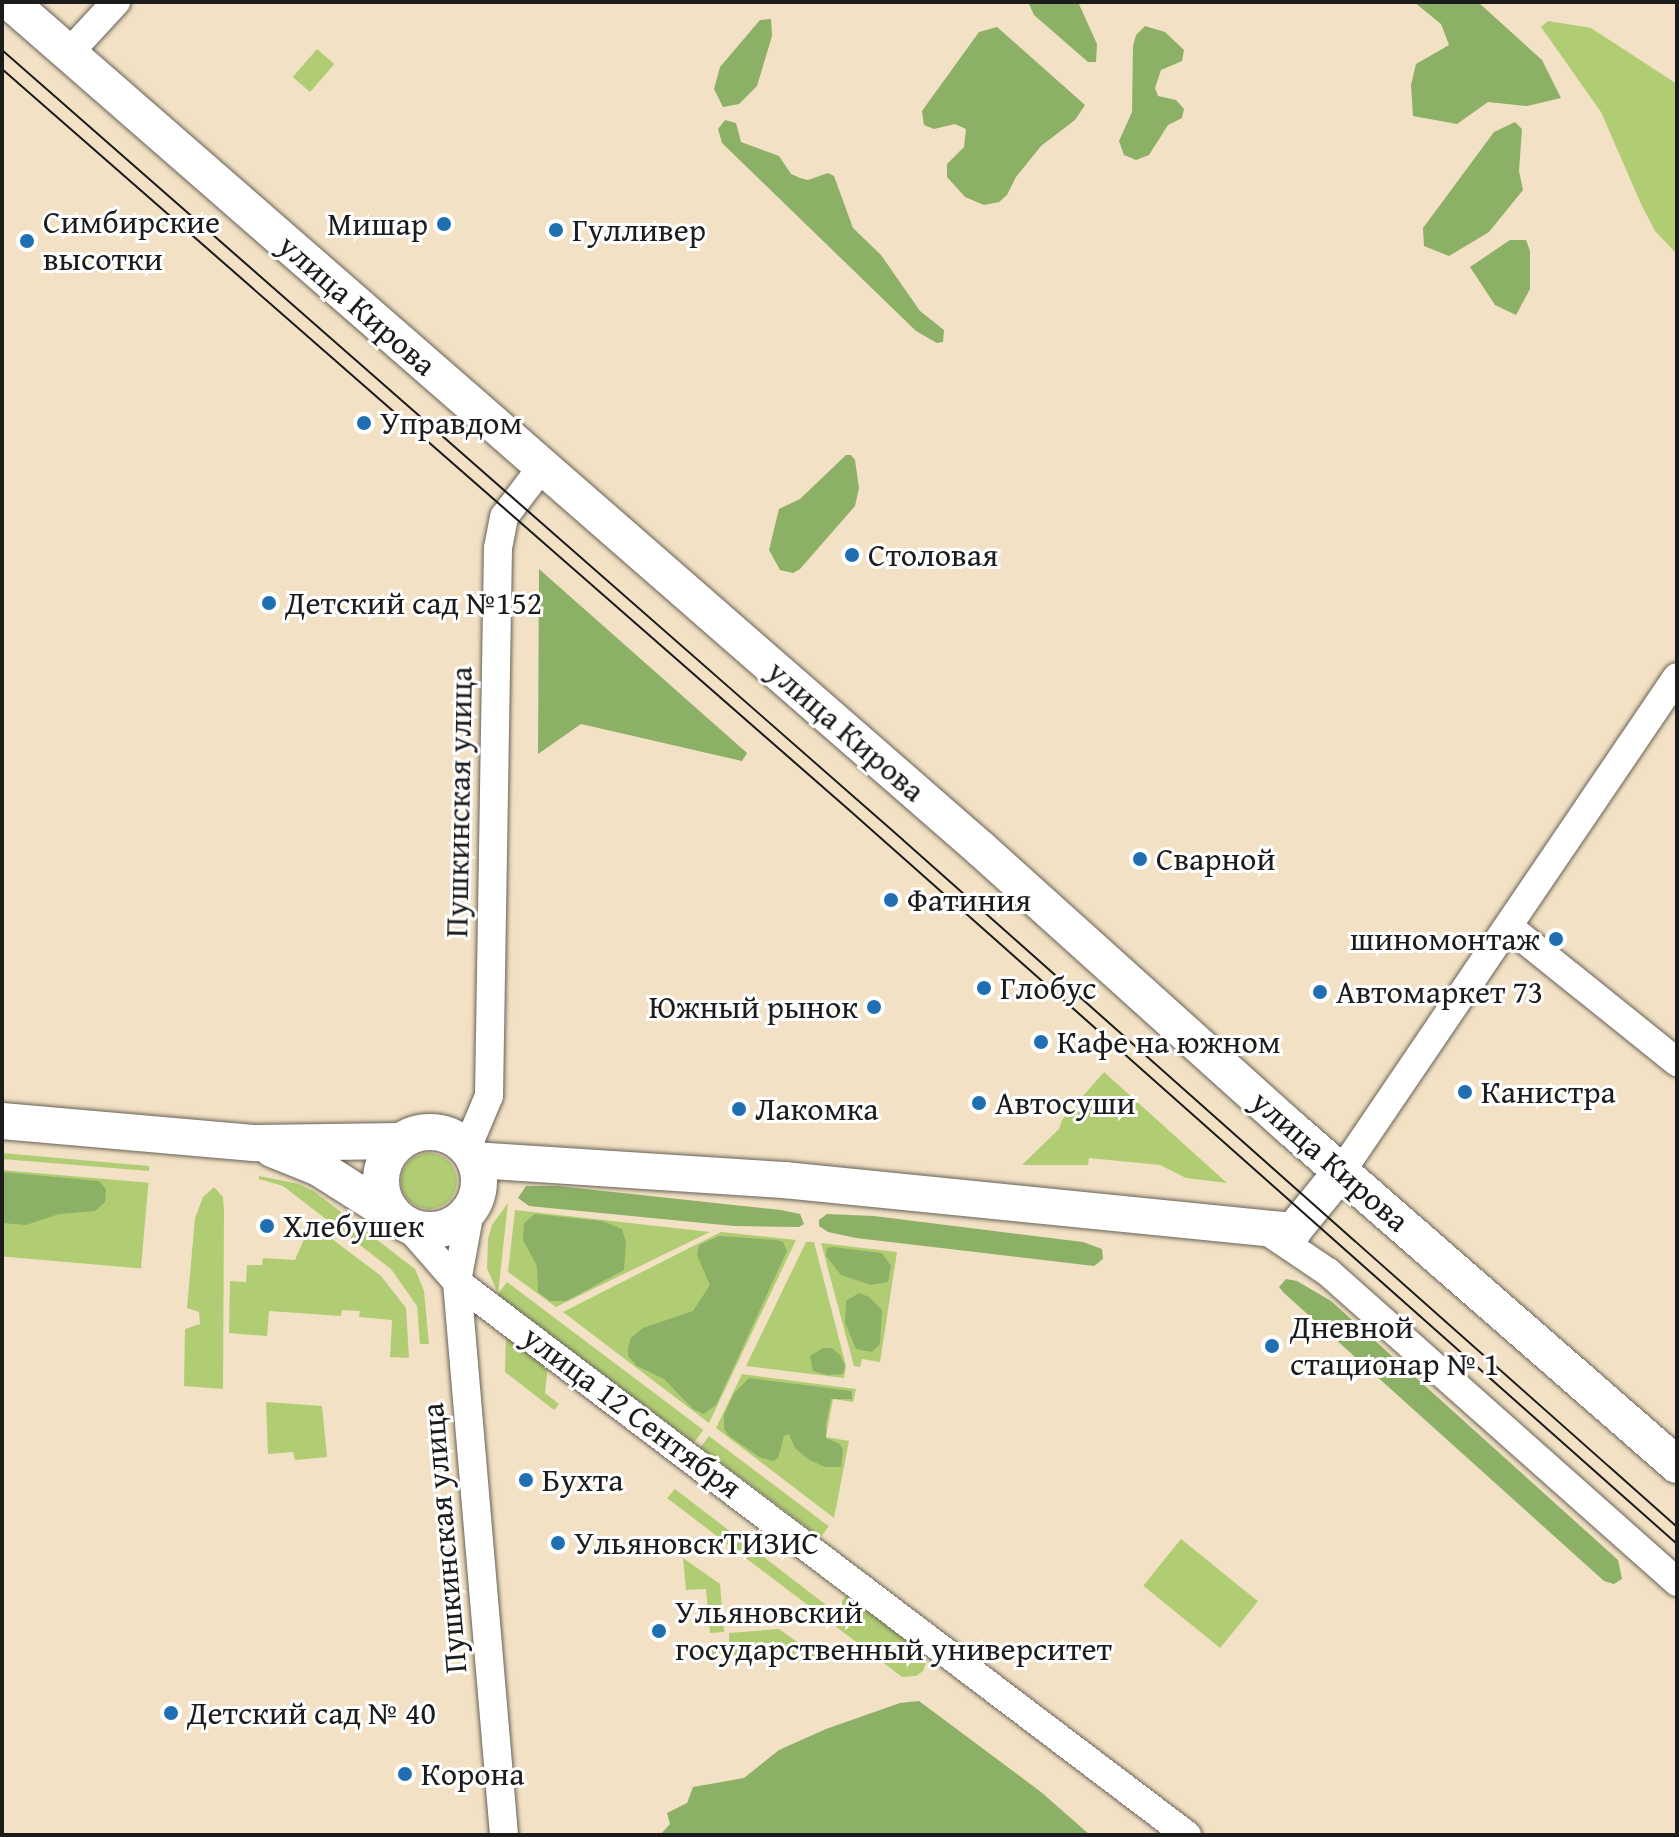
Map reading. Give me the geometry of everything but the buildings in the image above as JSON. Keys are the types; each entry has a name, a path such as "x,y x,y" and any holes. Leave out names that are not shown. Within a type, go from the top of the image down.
{"main road":[{"name":"улица Кирова","path":"10,2 982,850 1341,1172 1677,1465"},
{"path":"2,1121 256,1143 401,1141 428,1131 443,1133 471,1154 784,1180 1293,1231 1341,1172"},
{"path":"401,1141 387,1157 380,1176 382,1197 401,1221"},
{"path":"256,1143 319,1168 401,1221 442,1230 458,1223 470,1211 478,1195 479,1178 471,1154"}],"street":[{"path":"68,54 116,2"},
{"name":"Пушкинская улица","path":"471,1154 489,1096 498,548 504,517 542,467"},
{"path":"1341,1172 1677,677"},
{"path":"1509,927 1677,1062"},
{"name":"Пушкинская улица","path":"470,1211 457,1282 504,1835"},
{"path":"401,1221 457,1282"},
{"path":"1264,1229 1328,1272 1677,1582"},
{"name":"улица 12 Сентября","path":"457,1282 1187,1835"}],"green space":[{"path":"1028,2 1078,2 1097,44 1096,62 1088,62 1034,15"},
{"path":"1414,2 1478,2 1542,60 1561,98 1527,106 1488,102 1457,124 1413,116 1411,85 1416,64 1449,45 1441,24"},
{"path":"771,19 772,36 757,86 739,104 723,107 714,89 720,67 760,20"},
{"path":"1548,21 1591,28 1677,84 1677,254 1655,231 1601,112 1541,27"},
{"path":"1145,26 1165,32 1184,50 1182,61 1161,70 1155,88 1158,96 1176,100 1184,109 1182,118 1168,125 1149,155 1136,160 1124,155 1119,141 1132,112 1133,46 1136,35"},
{"path":"997,27 1085,105 1075,120 1041,146 1016,177 1007,195 999,202 984,205 965,197 947,177 947,164 964,147 966,129 955,124 934,129 924,125 922,111 979,32"},
{"path":"317,49 334,64 310,92 293,77"},
{"path":"725,120 736,123 741,142 779,156 791,174 808,180 828,173 834,176 853,228 881,255 920,311 944,330 943,342 937,343 916,331 722,143 718,129"},
{"path":"1515,122 1522,129 1519,171 1523,190 1489,232 1449,256 1424,246 1423,228 1494,132"},
{"path":"1510,240 1526,240 1530,251 1530,289 1516,315 1495,305 1470,267"},
{"path":"846,455 851,455 855,460 859,488 855,506 800,569 793,573 780,570 769,550 779,509 800,499"},
{"path":"539,569 747,753 742,761 581,724 538,754"},
{"path":"1104,1072 1227,1183 1186,1178 1160,1165 1089,1158 1088,1165 1022,1165 1059,1129 1062,1120"},
{"path":"2,1153 149,1166 149,1171 2,1159"},
{"path":"429,1153 449,1161 457,1181 449,1201 429,1209 409,1201 401,1181 409,1161"},
{"path":"2,1170 148,1183 141,1268 2,1256"},
{"path":"2,1172 99,1181 106,1189 105,1202 95,1211 59,1214 26,1225 2,1223"},
{"path":"259,1176 299,1184 315,1192 415,1269 424,1291 429,1344 420,1344 417,1306 391,1269 283,1186 259,1179"},
{"path":"526,1186 557,1186 781,1210 800,1214 804,1224 799,1227 734,1226 529,1206 518,1198"},
{"path":"214,1187 223,1197 224,1211 223,1389 184,1386 185,1329 200,1324 199,1312 187,1308 195,1218 203,1197"},
{"path":"508,1203 498,1294 487,1268 488,1239 492,1225"},
{"path":"515,1210 710,1232 556,1307 508,1272"},
{"path":"535,1214 602,1221 622,1229 626,1242 624,1270 566,1301 550,1301 538,1292 537,1266 523,1240 524,1223"},
{"path":"827,1214 874,1216 1083,1242 1102,1249 1103,1259 1094,1266 856,1238 828,1232 819,1226 819,1220"},
{"path":"311,1223 381,1276 406,1308 409,1358 390,1357 392,1320 359,1317 360,1311 342,1310 341,1316 269,1311 267,1336 229,1333 230,1281 246,1282 247,1265 262,1265 263,1258 295,1260"},
{"path":"721,1232 796,1240 709,1423 563,1312"},
{"path":"719,1236 777,1240 783,1242 787,1251 716,1405 704,1414 693,1409 664,1379 637,1366 628,1356 628,1348 631,1338 643,1328 693,1311 710,1285 697,1255 699,1245"},
{"path":"806,1242 814,1242 846,1366 844,1378 746,1366"},
{"path":"821,1243 897,1252 880,1362 862,1359 860,1367 854,1366"},
{"path":"827,1248 882,1253 891,1266 888,1282 871,1285 841,1275 826,1256"},
{"path":"1286,1279 1297,1281 1331,1301 1618,1560 1622,1579 1614,1584 1604,1581 1284,1293 1279,1287"},
{"path":"507,1282 703,1430 694,1443 497,1295"},
{"path":"859,1293 869,1297 882,1310 880,1344 872,1352 856,1349 845,1323 846,1301"},
{"path":"506,1335 548,1366 545,1393 559,1404 554,1410 505,1372"},
{"path":"823,1348 832,1348 840,1355 845,1366 843,1374 827,1375 813,1371 810,1356"},
{"path":"742,1374 856,1389 853,1402 833,1399 826,1437 849,1441 834,1518 716,1428"},
{"path":"749,1378 852,1391 852,1399 831,1399 826,1424 826,1438 840,1444 843,1450 841,1467 825,1467 808,1459 795,1448 789,1434 784,1436 778,1458 773,1461 759,1457 728,1435 724,1429 724,1415 734,1393"},
{"path":"266,1402 322,1406 327,1457 295,1460 293,1452 268,1454"},
{"path":"709,1436 829,1526 820,1537 701,1447"},
{"path":"675,1489 834,1611 847,1595 925,1655 927,1660 923,1671 916,1676 902,1677 667,1498"},
{"path":"1181,1539 1258,1601 1220,1648 1143,1586"},
{"path":"683,1558 720,1584 724,1632 710,1633 706,1589 686,1590"},
{"path":"779,1629 821,1659 789,1662 788,1651 712,1658 711,1646 729,1644 729,1633"},
{"path":"919,1701 1041,1792 1090,1835 660,1835 670,1824 667,1813 687,1803 693,1787 744,1778 779,1750 826,1729 900,1703"}],"tram line":[{"path":"2,50 903,840 1677,1527"},
{"path":"2,69 848,809 1677,1544"}],"place":[{"name":"Мишар","path":"444,224"},
{"name":"Гулливер","path":"556,230"},
{"name":"Симбирские высотки","path":"27,241"},
{"name":"Управдом","path":"364,423"},
{"name":"Столовая","path":"852,555"},
{"name":"Детский сад №152","path":"269,603"},
{"name":"Сварной","path":"1140,859"},
{"name":"Фатиния","path":"891,900"},
{"name":"шиномонтаж","path":"1556,939"},
{"name":"Глобус","path":"984,988"},
{"name":"Автомаркет 73","path":"1320,992"},
{"name":"Южный рынок","path":"874,1007"},
{"name":"Кафе на южном","path":"1041,1042"},
{"name":"Канистра","path":"1465,1092"},
{"name":"Автосуши","path":"979,1103"},
{"name":"Лакомка","path":"739,1109"},
{"name":"Хлебушек","path":"267,1226"},
{"name":"Дневной стационар № 1","path":"1272,1346"},
{"name":"Бухта","path":"526,1480"},
{"name":"УльяновскТИЗИС","path":"558,1543"},
{"name":"Ульяновский государственный университет","path":"659,1631"},
{"name":"Детский сад № 40","path":"171,1713"},
{"name":"Корона","path":"405,1774"}]}
